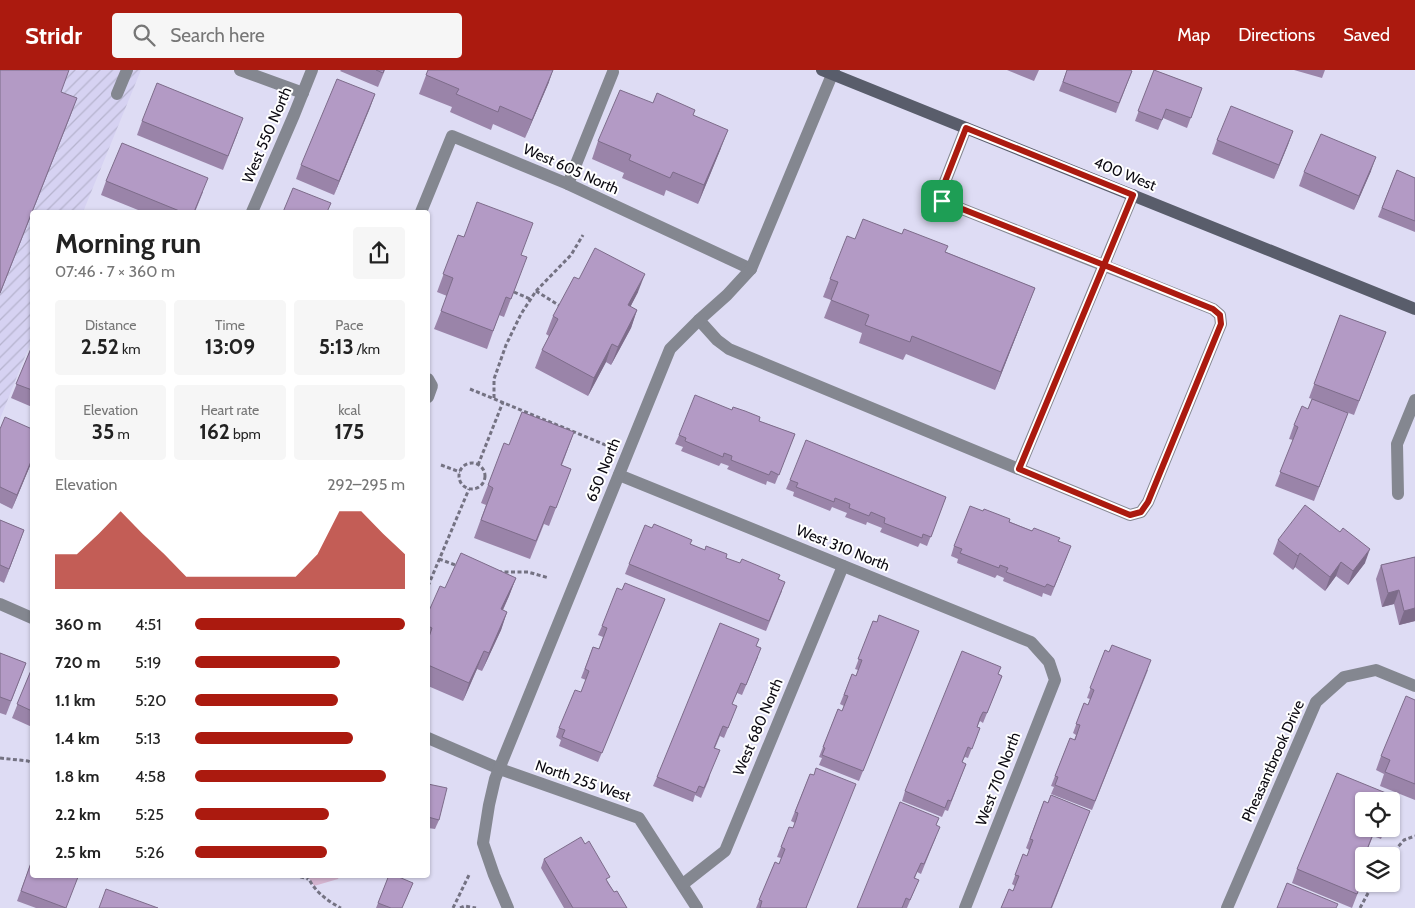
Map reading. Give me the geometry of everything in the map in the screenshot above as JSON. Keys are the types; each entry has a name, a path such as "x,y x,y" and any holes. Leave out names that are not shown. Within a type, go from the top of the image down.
{"street":[{"path":"118,94 127,70"},
{"path":"240,70 303,93"},
{"name":"West 550 North","path":"253,210 312,70"},
{"name":"400 West","path":"830,71 966,128 1415,309"},
{"name":"650 North","path":"508,908 494,875 484,843 488,805 495,779 670,349 727,295 751,269 830,71"},
{"path":"568,184 613,72"},
{"path":"699,320 717,340 729,349 1130,515 1141,512 1148,502 1221,324 1220,315 1213,309 942,201 939,197 966,128"},
{"name":"West 605 North","path":"422,210 452,136 568,184 751,269"},
{"path":"1019,469 1133,195"},
{"path":"1398,494 1397,444 1415,400"},
{"name":"West 310 North","path":"619,475 1031,642 1049,662"},
{"name":"West 680 North","path":"683,884 725,851 843,566"},
{"path":"0,604 30,617"},
{"name":"West 710 North","path":"965,908 1055,680 1049,662"},
{"name":"Pheasantbrook Drive","path":"1227,908 1316,702 1344,677 1376,670 1415,686"},
{"name":"North 255 West","path":"430,739 500,769 639,818 697,908"}],"path":[{"path":"494,398 494,379 520,314 536,291 571,255 583,235"},
{"path":"536,291 561,307"},
{"path":"514,292 530,299"},
{"path":"470,389 608,446"},
{"path":"478,465 503,402"},
{"path":"440,465 460,472"},
{"path":"465,465 478,465 484,471 485,479 477,488 469,489 460,481 460,472 465,465"},
{"path":"430,577 469,489"},
{"path":"439,559 462,568"},
{"path":"496,572 528,572 549,578"},
{"path":"0,758 30,762"},
{"path":"1398,847 1404,840 1415,836"},
{"path":"454,908 469,875"},
{"path":"309,878 324,897 341,908"},
{"path":"1360,908 1369,892"},
{"path":"460,908 465,906 476,908"}],"shaded area":[{"path":"0,70 141,70 84,210 30,210 30,344 0,419"}],"green space":[{"path":"309,878 338,878 338,879 314,886"}],"building":[{"path":"0,70 69,70 61,92 77,98 33,210 30,210 30,217 0,293"},
{"path":"428,70 553,70 532,120 500,106 498,112 456,94 459,89 426,75"},
{"path":"1067,70 1132,71 1119,103 1063,82"},
{"path":"1154,70 1202,88 1191,118 1166,109 1162,120 1138,111"},
{"path":"337,79 375,94 339,181 301,165"},
{"path":"157,83 243,118 228,156 142,121"},
{"path":"620,90 653,103 657,93 695,110 693,115 728,130 704,185 673,172 670,178 629,160 631,155 598,141"},
{"path":"1231,106 1293,131 1279,165 1217,140"},
{"path":"1321,134 1376,157 1359,196 1304,172"},
{"path":"122,143 208,178 195,210 177,210 106,181"},
{"path":"1397,170 1415,178 1415,221 1382,208"},
{"path":"293,188 331,203 328,210 284,210"},
{"path":"477,202 533,223 521,255 527,257 511,299 506,297 493,331 441,311 453,278 443,274 458,235 464,237"},
{"path":"863,219 902,234 904,229 948,246 945,252 1035,288 1001,372 912,336 910,342 865,325 869,315 831,300 838,282 830,279 847,236 855,239"},
{"path":"595,248 645,274 628,305 637,310 618,347 612,344 594,378 542,350 558,319 553,316 574,277 579,279"},
{"path":"1340,315 1386,332 1359,401 1314,384"},
{"path":"30,351 30,389 16,384"},
{"path":"695,395 732,410 733,407 745,411 760,417 759,421 795,434 779,475 771,471 769,475 731,460 732,456 724,453 723,457 685,441 686,438 679,435"},
{"path":"1312,399 1348,413 1319,487 1280,472 1298,427 1294,425 1302,406 1308,409"},
{"path":"522,412 574,432 561,465 571,469 556,508 550,506 536,541 481,520 493,488 488,485 504,443 509,445"},
{"path":"5,417 30,428 30,464 17,495 0,487 0,429"},
{"path":"806,440 946,497 931,537 923,534 922,538 884,523 885,518 871,512 869,516 849,508 850,504 835,498 834,502 796,487 798,483 790,480"},
{"path":"1305,505 1340,532 1343,528 1370,549 1353,571 1341,562 1330,577 1300,553 1298,556 1278,540"},
{"path":"970,506 1010,519 1009,522 1032,531 1034,528 1060,538 1058,541 1071,546 1054,587 1047,584 1045,587 1006,572 1008,568 1000,565 999,568 960,553 962,549 954,546"},
{"path":"0,520 24,530 9,569 0,565"},
{"path":"654,524 692,540 690,544 705,550 706,546 727,554 726,558 740,563 742,559 780,575 778,579 785,582 769,621 629,564 645,525 652,528"},
{"path":"461,553 516,578 501,609 507,612 489,653 484,651 469,683 430,666 430,634 432,628 430,627 430,608 440,586 445,588"},
{"path":"1415,557 1415,608 1404,611 1399,590 1388,593 1381,565"},
{"path":"625,583 665,599 602,753 562,737 565,730 559,728 575,690 581,692 589,671 585,669 593,647 599,649 607,628 602,626 617,588 622,590"},
{"path":"879,615 919,631 863,771 822,755 825,748 823,747 838,709 842,711 848,696 844,695 852,674 856,676 862,660 858,659 873,621 877,622"},
{"path":"720,623 759,639 756,646 761,648 746,685 741,683 732,704 737,706 728,728 723,726 714,748 720,750 704,788 699,786 696,793 657,777"},
{"path":"1112,645 1151,660 1095,801 1055,785 1058,777 1055,776 1070,738 1075,740 1080,725 1076,724 1084,703 1088,705 1094,690 1090,688 1105,650 1109,652"},
{"path":"962,651 1001,667 998,674 1002,676 987,713 983,712 980,718 977,727 980,728 972,749 968,747 962,762 966,764 951,801 948,800 945,808 905,791"},
{"path":"0,653 26,663 11,701 0,697"},
{"path":"30,673 30,710 17,704"},
{"path":"1406,696 1415,700 1415,784 1385,772 1390,760 1381,756"},
{"path":"816,768 856,784 806,908 760,908 762,901 759,900 775,862 779,864 785,849 781,847 789,827 793,828 798,813 795,812 810,774 814,775"},
{"path":"1337,773 1384,792 1355,792 1355,837 1372,837 1368,847 1355,847 1355,892 1358,892 1357,894 1297,869"},
{"path":"430,784 447,788 439,820 430,818"},
{"path":"1051,795 1090,811 1051,908 1001,908 1009,889 1013,891 1019,876 1015,875 1023,854 1027,856 1033,840 1030,839 1044,801 1048,803"},
{"path":"900,802 939,818 936,825 940,827 924,864 921,863 914,878 919,880 910,900 906,898 902,908 857,908"},
{"path":"581,837 585,844 589,841 610,877 606,879 608,883 614,892 617,891 627,908 573,908 544,859"},
{"path":"30,866 30,878 78,878 66,908 21,891"},
{"path":"388,878 401,878 413,883 402,908 391,908 378,903"},
{"path":"1287,883 1338,904 1336,908 1277,908"},
{"path":"106,889 158,908 99,908"}],"route":[{"path":"942,201 939,197 966,128 1133,195 1104,265 1213,309 1220,315 1221,324 1148,502 1141,512 1130,515 1019,469 1104,265 942,201"}]}
